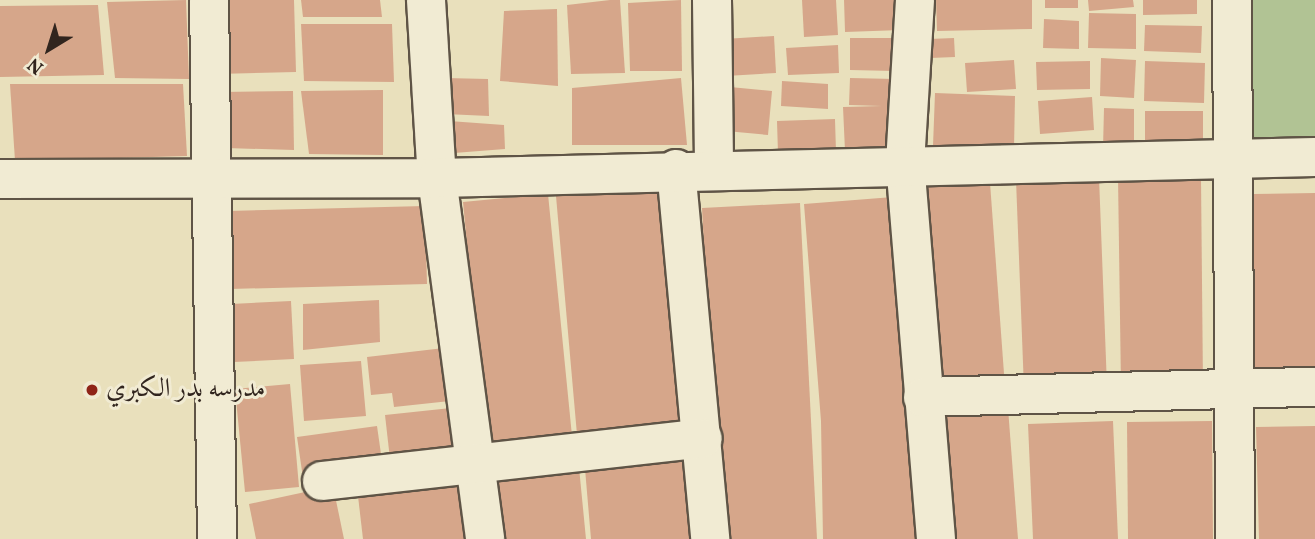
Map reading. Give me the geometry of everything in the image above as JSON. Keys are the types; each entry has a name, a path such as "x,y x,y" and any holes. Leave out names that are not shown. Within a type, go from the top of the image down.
{"street":[{"path":"209,0 215,181 217,539"},
{"path":"426,0 437,178 485,539"},
{"path":"710,539 703,438 695,168 712,0"},
{"path":"915,0 905,162 936,539"},
{"path":"1232,0 1235,539"},
{"path":"0,179 215,181 437,178 905,162 1315,157"},
{"path":"923,397 1315,387"},
{"path":"323,481 703,438"}],"green space":[{"path":"1227,0 1315,0 1315,141 1221,141"}],"building":[{"path":"186,0 189,79 115,78 107,2"},
{"path":"220,0 294,0 296,72 217,74"},
{"path":"301,0 380,0 382,17 303,17"},
{"path":"620,0 625,73 571,74 567,5"},
{"path":"681,0 682,71 630,71 628,3"},
{"path":"802,0 836,0 838,35 804,37"},
{"path":"844,0 901,0 901,30 845,32"},
{"path":"936,0 1032,0 1032,29 937,31"},
{"path":"1045,0 1078,0 1078,8 1045,8"},
{"path":"1088,0 1133,0 1134,7 1089,11"},
{"path":"1143,0 1197,0 1197,14 1143,15"},
{"path":"98,5 104,75 0,77 0,6"},
{"path":"557,9 558,86 500,81 504,11"},
{"path":"1089,13 1136,14 1136,49 1088,48"},
{"path":"1044,19 1079,21 1079,49 1043,48"},
{"path":"301,24 392,24 394,82 304,81"},
{"path":"1145,25 1202,26 1201,53 1144,51"},
{"path":"774,36 776,73 726,76 724,39"},
{"path":"850,38 895,38 895,71 850,70"},
{"path":"954,38 955,57 930,58 929,39"},
{"path":"838,45 839,73 788,75 786,48"},
{"path":"1101,58 1136,60 1134,98 1100,96"},
{"path":"1014,60 1016,89 967,92 965,63"},
{"path":"1090,61 1090,89 1037,90 1036,62"},
{"path":"1145,61 1205,63 1204,103 1144,101"},
{"path":"445,78 488,79 489,116 445,114"},
{"path":"681,78 687,145 572,145 572,88"},
{"path":"850,78 895,79 894,149 845,151 843,107 882,106 849,105"},
{"path":"782,81 828,84 828,109 781,106"},
{"path":"10,84 183,84 187,156 15,161"},
{"path":"730,87 772,91 768,135 726,131"},
{"path":"383,90 383,155 309,154 301,91"},
{"path":"293,91 294,150 226,148 221,92"},
{"path":"935,93 1015,96 1014,149 933,146"},
{"path":"1092,97 1094,130 1040,134 1038,101"},
{"path":"1104,108 1134,109 1134,149 1103,148"},
{"path":"1145,111 1203,111 1203,149 1145,148"},
{"path":"835,119 836,152 778,154 777,121"},
{"path":"449,121 504,125 505,149 454,153"},
{"path":"989,169 1005,387 936,391 920,174"},
{"path":"1099,177 1107,386 1024,389 1016,180"},
{"path":"1118,177 1201,177 1203,386 1121,387"},
{"path":"660,188 682,437 578,446 556,196"},
{"path":"1315,193 1315,379 1255,380 1253,194"},
{"path":"548,194 573,446 487,454 463,202"},
{"path":"893,197 920,539 823,539 821,421 804,204"},
{"path":"800,203 817,539 719,539 702,208"},
{"path":"425,206 427,284 230,289 228,211"},
{"path":"379,300 380,342 303,350 303,304"},
{"path":"291,301 294,359 234,362 231,304"},
{"path":"444,348 450,401 394,407 392,393 371,395 367,357"},
{"path":"361,361 366,416 304,421 300,365"},
{"path":"290,384 299,487 245,492 235,389"},
{"path":"451,408 456,461 391,468 385,415"},
{"path":"1008,408 1018,539 947,539 937,413"},
{"path":"1113,421 1118,539 1033,539 1028,424"},
{"path":"1212,421 1213,539 1128,539 1127,422"},
{"path":"377,426 383,468 303,478 297,437"},
{"path":"1315,426 1315,539 1259,539 1256,427"},
{"path":"688,449 696,539 591,539 584,457"},
{"path":"578,457 586,539 500,539 493,465"},
{"path":"457,468 465,539 363,539 356,479"},
{"path":"333,486 344,539 256,539 249,504"}],"place":[{"name":"مدرسه بدر الكبري","path":"92,390"}]}
